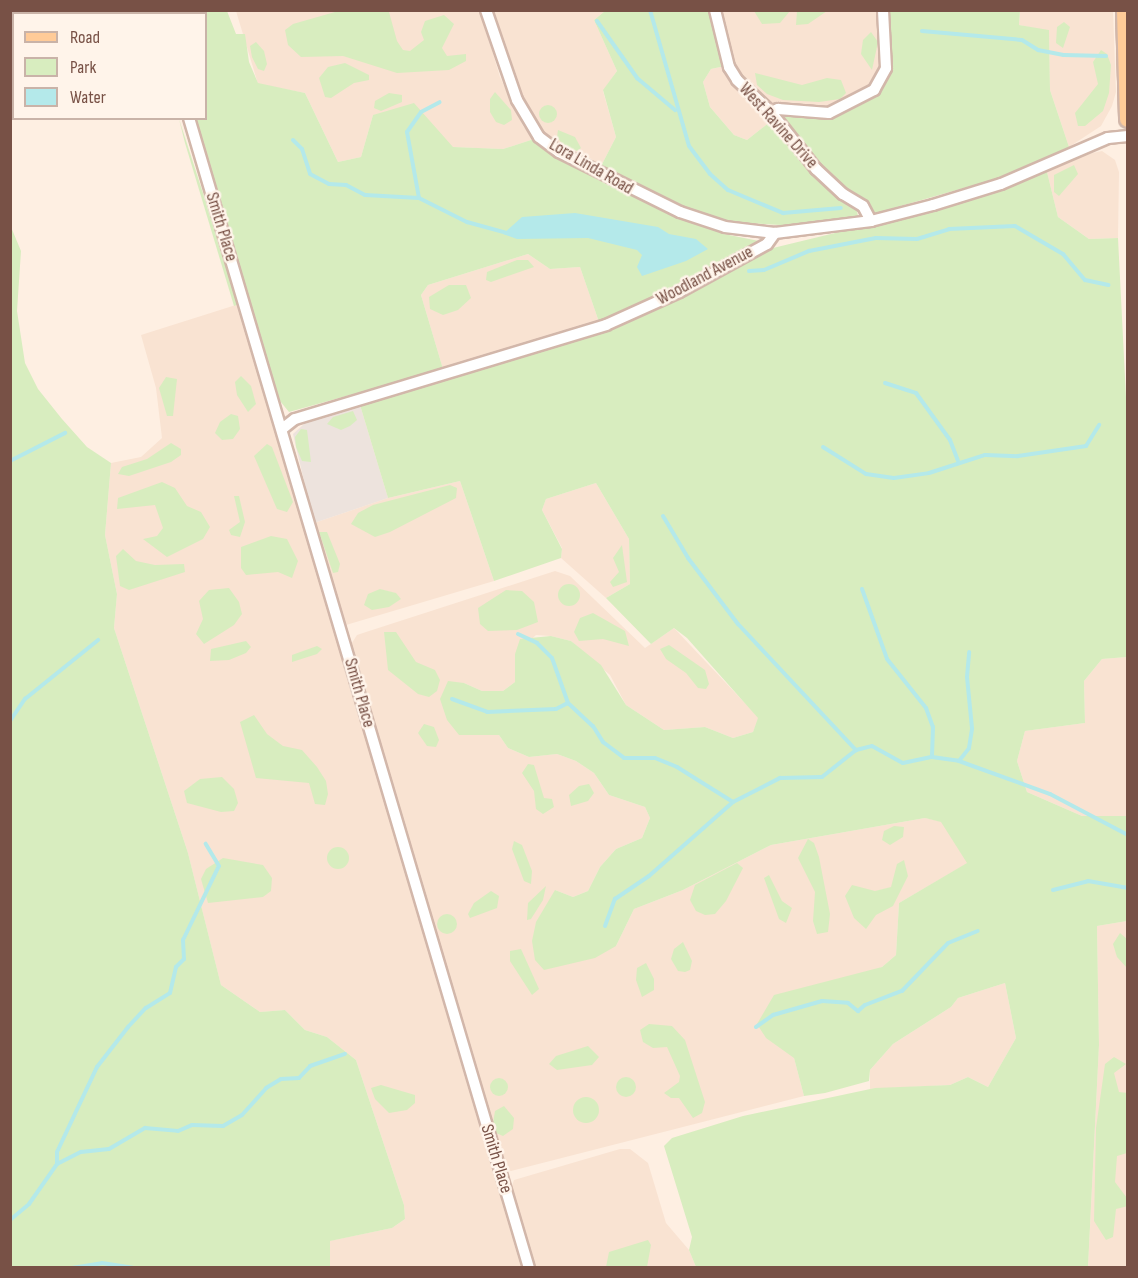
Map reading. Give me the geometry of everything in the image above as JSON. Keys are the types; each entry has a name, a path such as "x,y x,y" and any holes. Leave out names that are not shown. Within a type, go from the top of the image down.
{"main road":[{"path":"1125,10 1128,119"}],"street":[{"name":"Lora Linda Road","path":"486,10 517,100 539,137 559,152 680,212 725,227 775,233"},
{"name":"West Ravine Drive","path":"715,10 729,67 737,80 771,112 816,169 863,206 871,221"},
{"path":"771,112 778,109 830,113 874,90 886,68 883,10"},
{"name":"Smith Place","path":"190,120 530,1268"},
{"path":"775,233 871,221 1001,184 1091,144 1128,136"},
{"name":"Woodland Avenue","path":"282,429 305,416 606,325 679,292 767,244 775,233"}],"shaded area":[{"path":"236,11 480,11 500,77 523,126 534,139 503,149 453,147 373,115 361,157 338,162 305,93 258,84"},
{"path":"493,11 605,11 594,20 617,71 603,91 616,137 600,168 555,143 532,118 519,95"},
{"path":"719,11 880,11 883,68 872,89 832,109 773,106 743,81 735,69"},
{"path":"1020,11 1113,11 1116,92 1112,106 1101,126 1069,147 1050,90 1049,31 1019,25"},
{"path":"725,66 731,82 757,103 771,121 747,140 734,135 710,107 703,82 711,69"},
{"path":"1102,151 1115,160 1119,172 1118,238 1089,239 1058,217 1047,172 1084,155"},
{"path":"528,254 550,269 580,267 599,322 443,369 421,295 428,285"},
{"path":"239,304 521,1267 330,1267 329,1241 392,1228 405,1219 404,1205 356,1060 327,1037 305,1030 285,1010 260,1012 221,985 188,853 114,628 117,594 105,535 111,463 141,457 162,438 156,388 141,335"},
{"path":"360,405 388,498 314,523 293,434 304,424"},
{"path":"460,481 494,581 346,625 314,523 388,498"},
{"path":"596,483 629,539 630,584 606,598 561,558 562,548 542,510 546,499"},
{"path":"555,571 570,576 645,648 674,628 759,718 753,732 733,738 705,727 664,730 626,705 610,675 571,641 551,636 536,635 515,654 518,671 515,682 503,691 482,691 464,683 459,735 499,735 508,748 529,757 557,754 576,761 594,773 609,795 645,807 650,818 642,838 616,849 600,867 588,891 573,897 555,890 616,946 634,909 683,890 771,845 925,818 941,821 968,863 899,903 896,955 882,967 862,975 794,1058 804,1096 511,1171 505,1169 499,1153 350,646 357,635"},
{"path":"1127,657 1127,816 1082,816 1027,792 1017,761 1025,731 1085,723 1084,681 1102,659"},
{"path":"1127,921 1127,1267 1088,1268 1099,1045 1097,926"},
{"path":"1005,983 1016,1038 988,1087 968,1077 950,1085 870,1089 870,1070 893,1044 951,1007 958,998"},
{"path":"620,1149 630,1149 648,1163 666,1223 689,1250 696,1267 536,1267 510,1192 514,1180"}],"green space":[{"path":"342,10 389,12 397,41 403,50 410,51 424,40 421,32 425,21 444,15 454,24 442,48 447,56 466,54 466,61 449,70 397,73 343,56 301,57 288,45 285,30 293,24"},
{"path":"797,10 827,11 808,24 796,25"},
{"path":"162,11 227,11 236,34 245,34 249,62 258,83 305,93 338,162 361,157 373,115 414,103 453,147 503,149 534,139 557,156 628,194 724,234 759,241 674,289 599,322 580,267 550,269 528,254 428,285 421,295 443,369 289,412 280,401 195,120 207,120 207,12"},
{"path":"605,11 710,11 725,66 711,69 703,82 710,107 734,135 747,140 771,121 856,207 858,216 800,226 726,222 678,206 600,168 616,137 603,90 617,71 594,20"},
{"path":"754,11 790,11 780,23 762,24"},
{"path":"886,11 1020,11 1019,25 1049,30 1050,90 1069,147 999,178 876,213 845,191 818,166 778,116 830,117 877,92 889,67"},
{"path":"1064,22 1070,27 1063,48 1056,43 1057,27"},
{"path":"871,32 878,42 872,70 861,54 863,40"},
{"path":"256,42 264,51 267,64 264,71 258,69 252,57 250,46"},
{"path":"1101,50 1107,54 1111,65 1109,93 1103,111 1085,126 1078,126 1075,113 1098,84 1093,62"},
{"path":"345,63 369,75 369,80 354,83 331,98 325,97 319,78 328,67"},
{"path":"755,73 802,85 827,78 841,80 846,93 840,99 819,102 783,100 767,94 757,85"},
{"path":"495,92 511,110 512,120 504,125 496,122 490,112 490,99"},
{"path":"389,93 402,95 402,102 381,111 374,108 375,101"},
{"path":"544,105 552,105 557,110 555,121 544,123 539,118 539,110"},
{"path":"179,120 239,304 234,306"},
{"path":"558,130 575,137 581,148 577,151 564,146 557,137"},
{"path":"1074,165 1078,174 1059,196 1054,192 1054,175"},
{"path":"1047,172 1058,217 1089,239 1118,238 1127,417 1127,657 1102,659 1084,681 1085,723 1025,731 1017,761 1027,792 1082,816 1127,816 1127,921 1097,926 1099,1045 1088,1267 696,1267 689,1250 692,1237 664,1146 672,1138 743,1116 875,1088 950,1085 968,1077 988,1087 1016,1038 1005,983 958,998 951,1007 893,1044 870,1070 869,1081 825,1093 804,1096 794,1058 766,1038 757,1024 774,995 882,967 896,955 899,903 967,863 941,822 925,818 771,845 683,890 634,909 616,946 595,958 544,970 535,960 532,941 536,922 555,890 573,897 588,891 600,867 616,849 642,838 650,818 645,807 609,795 594,773 576,761 557,754 529,757 508,748 499,735 459,735 447,720 440,699 448,681 464,683 482,691 503,691 515,682 515,654 520,639 551,636 571,641 601,665 626,705 664,730 705,727 733,738 753,732 758,718 687,638 674,628 651,644 606,598 630,584 629,539 596,483 546,499 542,510 562,549 561,558 494,581 460,481 388,498 360,405 609,330 683,296 773,248 963,202"},
{"path":"11,227 21,251 17,311 25,363 38,389 62,419 87,447 111,463 105,535 117,594 114,628 188,853 221,985 260,1012 285,1010 305,1030 327,1037 356,1060 404,1205 405,1219 392,1228 330,1241 330,1267 11,1267"},
{"path":"517,260 528,260 534,267 491,282 486,280 487,272"},
{"path":"449,285 466,285 471,298 458,310 443,315 430,309 429,297"},
{"path":"241,376 251,386 256,404 248,412 237,395 235,382"},
{"path":"166,377 177,379 173,416 167,416 159,388"},
{"path":"353,411 357,420 350,426 341,430 327,424 333,417"},
{"path":"231,414 238,416 240,429 233,439 222,440 215,433 220,422"},
{"path":"301,429 307,430 311,462 302,461 296,447 295,437"},
{"path":"171,443 181,449 181,455 171,462 129,476 118,474 122,467 147,459"},
{"path":"267,444 272,447 293,502 287,512 277,509 254,456"},
{"path":"162,482 175,488 187,506 201,512 210,527 203,539 167,557 143,539 157,536 163,528 155,505 117,509 118,498"},
{"path":"450,485 457,488 456,498 390,532 375,537 351,524 358,513 373,505"},
{"path":"234,496 239,496 245,522 240,537 231,535 229,530 240,522"},
{"path":"319,532 327,532 340,564 338,572 333,573"},
{"path":"271,536 287,539 298,561 292,578 278,572 246,575 241,568 241,547"},
{"path":"622,545 627,582 613,587 610,582 619,572 613,558"},
{"path":"123,549 136,561 155,565 184,564 185,572 129,590 120,586 116,556"},
{"path":"569,584 577,587 580,595 577,603 569,606 561,603 558,595 561,587"},
{"path":"229,588 239,602 242,614 234,625 204,644 196,634 203,619 199,601 209,590"},
{"path":"380,589 396,593 401,599 389,607 372,610 364,605 368,594"},
{"path":"506,590 522,591 534,602 538,622 517,630 488,631 480,624 478,608"},
{"path":"593,613 625,631 629,646 603,639 579,641 574,632 580,618"},
{"path":"384,632 396,632 416,662 435,670 440,680 437,691 429,697 418,694 388,670"},
{"path":"246,641 251,647 246,653 229,660 210,661 211,649"},
{"path":"669,645 705,670 709,684 706,689 698,688 686,673 666,659 660,649"},
{"path":"317,646 322,649 317,654 292,662 292,655"},
{"path":"254,715 267,734 283,746 302,750 317,767 326,781 328,794 325,805 315,804 309,783 256,778 240,722"},
{"path":"424,724 434,727 439,740 436,747 427,746 418,733"},
{"path":"528,764 534,765 544,798 552,799 554,807 543,814 536,809 534,791 522,773"},
{"path":"222,777 234,789 238,803 234,811 221,812 187,803 184,791 200,779"},
{"path":"589,784 594,793 588,801 571,806 569,795 579,786"},
{"path":"894,826 904,827 903,837 890,845 882,840 884,831"},
{"path":"808,839 814,843 819,857 830,914 828,932 817,934 813,921 815,892 798,858"},
{"path":"514,841 522,845 532,871 531,884 524,881 512,849"},
{"path":"338,847 346,850 349,858 346,866 338,869 330,866 327,858 330,850"},
{"path":"223,858 263,865 272,878 271,891 263,897 208,903 201,879 206,869"},
{"path":"904,860 908,876 893,906 876,915 866,929 854,918 845,896 852,885 875,891 891,887 897,864"},
{"path":"737,863 743,868 726,901 715,914 705,915 696,911 690,900 695,885"},
{"path":"769,875 782,901 792,908 786,923 779,919 764,878"},
{"path":"546,886 543,900 531,919 527,920 528,903"},
{"path":"491,891 499,896 497,908 470,918 468,914 474,903"},
{"path":"447,914 454,917 457,924 454,931 447,934 440,931 437,924 440,917"},
{"path":"1120,933 1127,939 1127,968 1117,957 1113,944"},
{"path":"683,942 692,961 690,970 685,972 678,971 671,959 674,949"},
{"path":"521,949 539,989 532,995 510,961 510,951"},
{"path":"646,963 654,979 654,990 642,997 636,980 637,968"},
{"path":"649,1024 672,1026 685,1040 705,1102 702,1113 693,1118 679,1098 671,1098 664,1093 679,1082 680,1076 667,1047 653,1048 643,1042 640,1030"},
{"path":"588,1046 599,1057 592,1065 557,1070 549,1064 556,1056"},
{"path":"1114,1057 1126,1064 1114,1073 1119,1092 1128,1093 1127,1153 1117,1156 1115,1182 1127,1198 1128,1206 1116,1209 1113,1237 1106,1240 1094,1221 1096,1128 1105,1064"},
{"path":"626,1077 633,1080 636,1087 633,1094 626,1097 619,1094 616,1087 619,1080"},
{"path":"495,1078 503,1078 508,1083 506,1094 495,1096 490,1091 490,1083"},
{"path":"381,1085 415,1095 415,1103 407,1110 389,1113 375,1099 371,1088"},
{"path":"586,1097 595,1101 599,1110 595,1119 586,1123 577,1119 573,1110 577,1101"},
{"path":"504,1106 514,1118 513,1129 503,1136 496,1133 493,1123 495,1111"},
{"path":"648,1240 651,1245 647,1267 606,1267 609,1252"}],"water":[{"path":"575,213 658,227 669,234 696,239 708,249 686,261 642,276 637,267 642,255 637,250 588,238 517,239 503,234 522,217"}],"waterway":[{"path":"650,10 689,146 710,174 728,190 783,213 841,208"},
{"path":"597,21 637,78 675,110"},
{"path":"922,31 1022,40 1038,50 1064,55 1106,56"},
{"path":"419,198 407,132 421,112 440,102"},
{"path":"293,140 302,149 310,174 329,184 346,185 365,195 419,198 467,222 507,233"},
{"path":"749,271 764,270 809,251 876,238 917,239 949,229 1015,226 1063,254 1085,280 1108,285"},
{"path":"885,383 916,393 950,440 958,461"},
{"path":"823,447 866,474 894,478 929,473 985,455 1018,456 1086,446 1099,425"},
{"path":"10,461 65,433"},
{"path":"663,516 688,558 738,624 856,750"},
{"path":"862,589 887,659 926,708 933,727 932,757"},
{"path":"518,634 537,643 552,658 568,703 593,726 603,742 624,758 655,758 677,767 733,802"},
{"path":"10,721 25,699 98,640"},
{"path":"959,761 969,748 972,728 967,677 969,652"},
{"path":"452,699 487,712 556,709 568,703"},
{"path":"605,926 615,899 649,876 733,802 780,778 822,777 856,750 872,746 903,763 932,757 959,761 1050,794 1128,835"},
{"path":"57,1164 57,1152 97,1067 146,1008 170,993 176,967 184,959 183,940 219,866 206,844"},
{"path":"1053,890 1088,881 1128,888"},
{"path":"756,1027 773,1015 822,1001 848,1003 858,1011 865,1005 902,991 948,943 978,931"},
{"path":"10,1220 29,1204 57,1164 81,1152 109,1149 145,1128 178,1131 192,1125 223,1126 242,1115 266,1088 281,1079 299,1078 310,1066 345,1054"},
{"path":"72,1268 102,1263 133,1268"}]}
